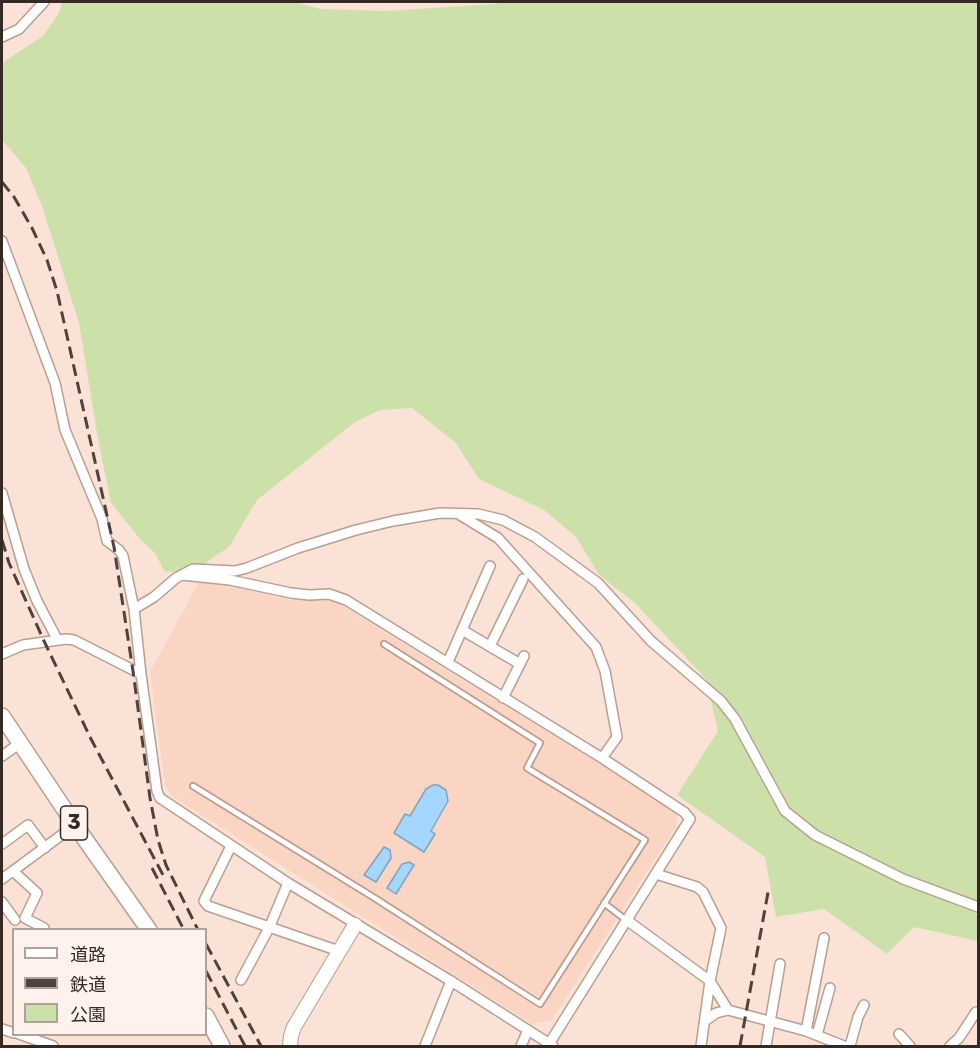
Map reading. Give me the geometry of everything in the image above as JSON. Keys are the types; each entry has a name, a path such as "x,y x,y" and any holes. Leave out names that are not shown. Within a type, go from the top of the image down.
{"main road":[{"name":"3","path":"2,716 145,927"},
{"path":"207,1018 222,1047"}],"street":[{"path":"2,37 19,29 44,2"},
{"path":"2,242 55,383 65,430 102,519 107,541 123,556 135,609 141,674 157,791 160,798 288,883 451,981 551,1045 690,819 684,812 602,758 346,600 329,594 291,593 230,580 182,575"},
{"path":"2,493 24,569 37,601 57,639"},
{"path":"135,609 193,569 235,571 356,530 440,513 478,514 503,520 535,537 598,583 651,641 721,701 735,719 785,811 815,835 903,879 978,907"},
{"path":"457,514 498,538 596,647 605,671 617,738 602,758"},
{"path":"448,662 490,566"},
{"path":"490,646 523,579"},
{"path":"462,630 522,660 503,698"},
{"path":"2,654 23,645 57,639 74,640 141,674"},
{"path":"2,756 19,744"},
{"path":"2,844 28,825 45,848"},
{"path":"2,879 75,825"},
{"path":"231,846 204,901 208,906 339,951"},
{"path":"13,871 37,893 26,918 45,928"},
{"path":"656,874 697,887 703,892 721,928 710,981 701,1047"},
{"path":"241,980 269,928 288,883"},
{"path":"2,902 15,920"},
{"path":"628,921 710,981 728,1010"},
{"path":"290,1047 294,1027 355,925"},
{"path":"806,1031 824,938"},
{"path":"766,1047 780,964"},
{"path":"425,1047 451,981"},
{"path":"817,1035 830,988"},
{"path":"850,1047 858,1017 864,1005"},
{"path":"705,1021 716,1013 728,1010 806,1031 844,1047"},
{"path":"950,1047 976,1012"},
{"path":"521,1047 528,1030"},
{"path":"898,1034 910,1047"},
{"path":"22,1036 53,1047"}],"lane":[{"path":"193,786 540,1004 645,840 527,768 540,743 384,644"},
{"path":"604,903 628,921"}],"shaded area":[{"path":"199,582 291,600 329,598 677,811 677,825 552,1020 532,1024 173,797 165,785 150,672"}],"green space":[{"path":"62,2 295,2 320,9 388,11 501,2 978,2 978,941 914,927 887,954 824,909 776,917 765,857 677,795 718,731 706,679 635,603 599,575 576,537 544,510 479,479 455,442 412,408 380,410 355,422 257,500 229,547 204,564 173,572 164,571 155,553 140,539 111,503 79,323 42,206 26,168 2,140 2,63 43,36 59,13"}],"water":[{"path":"433,785 446,790 448,801 431,831 435,834 424,852 394,833 405,814 410,816 426,789"},
{"path":"384,847 390,850 391,858 376,882 364,875"},
{"path":"409,862 414,865 396,894 387,888 402,864"}],"railway":[{"path":"2,182 14,197 32,228 47,260 57,291 114,547 158,840 166,865 197,928"},
{"path":"2,540 9,563 91,739 163,875"},
{"path":"152,868 183,928"},
{"path":"740,1046 769,887"},
{"path":"207,946 261,1046"},
{"path":"207,973 245,1046"}]}
